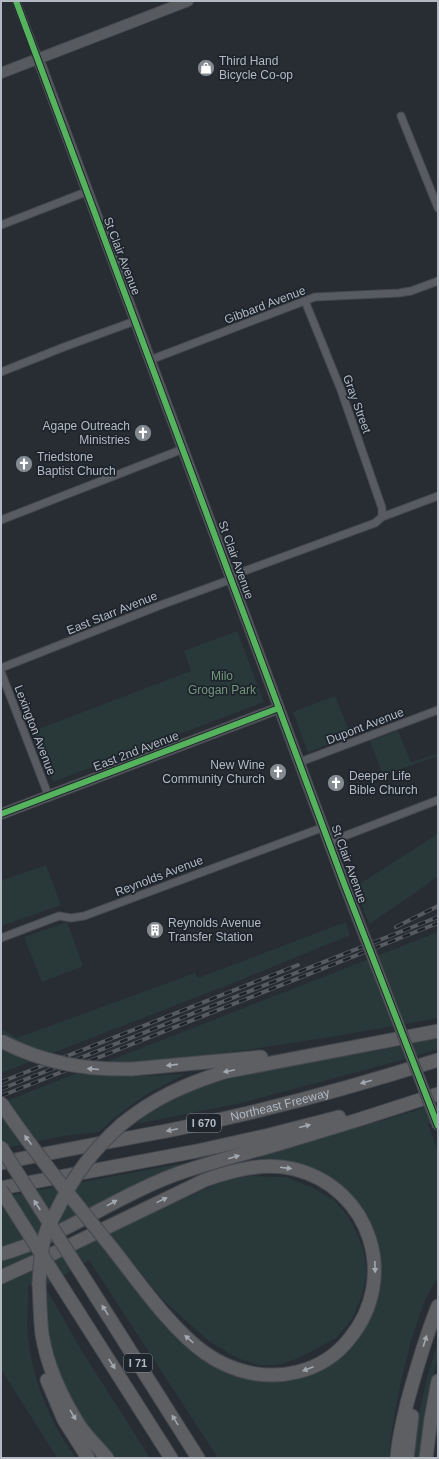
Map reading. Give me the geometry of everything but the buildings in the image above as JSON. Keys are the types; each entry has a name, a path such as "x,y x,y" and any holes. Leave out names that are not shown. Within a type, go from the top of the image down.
{"highway":[{"path":"88,1458 64,1420 46,1377 39,1351 35,1302 39,1284 42,1255 48,1229 60,1203 76,1175 91,1154 122,1124 138,1111 154,1100 197,1081 224,1072 438,1030"},
{"path":"1,1041 18,1050 44,1059 72,1066 109,1070 132,1070 208,1061 322,1052"},
{"name":"Northeast Freeway","path":"1,1163 256,1112 388,1076 438,1060"},
{"path":"1,1189 204,1150 438,1093"},
{"path":"1,1254 42,1241 69,1228 118,1200 175,1175 372,1117 438,1093"},
{"path":"1,1103 72,1198 112,1248 165,1314 204,1353 227,1366 260,1376 274,1376 302,1371 315,1366 338,1352 363,1322 373,1292 375,1260 367,1229 359,1215 337,1191 326,1182 294,1169 261,1167 224,1173 205,1180 54,1253 1,1277"},
{"name":"I 71","path":"1,1147 198,1456"},
{"name":"I 71","path":"1,1189 171,1458"},
{"path":"39,1284 42,1334 55,1378 66,1402 80,1426 107,1458"},
{"path":"396,1458 398,1442 414,1377 427,1333 438,1306"},
{"path":"407,1458 409,1433 414,1406 414,1377"},
{"path":"426,1458 438,1381"}],"street":[{"name":"St Clair Avenue","path":"16,1 345,886 438,1126"},
{"path":"1,73 188,1"},
{"path":"401,116 438,208"},
{"path":"1,225 86,192"},
{"name":"Gibbard Avenue","path":"150,360 315,297 411,291 438,281"},
{"name":"Gray Street","path":"306,301 351,418 382,508 382,517"},
{"path":"1,372 135,321"},
{"path":"1,520 183,450"},
{"name":"East Starr Avenue","path":"1,668 375,523 382,517 438,496"},
{"name":"Lexington Avenue","path":"1,672 48,797"},
{"name":"East 2nd Avenue","path":"1,814 279,708"},
{"name":"Dupont Avenue","path":"300,762 438,710"},
{"path":"329,842 438,800"},
{"name":"Reynolds Avenue","path":"1,938 59,916 71,918 84,916 324,827"}],"green space":[{"name":"Milo Grogan Park","path":"237,631 264,702 53,782 33,731 191,671 184,651"},
{"path":"335,696 351,736 308,752 293,712"},
{"path":"398,731 411,762 438,754 438,756 383,775 370,741"},
{"path":"438,831 438,876 369,924 355,887 436,835"},
{"path":"46,865 61,905 1,926 1,881"},
{"path":"67,922 83,966 42,982 24,937"},
{"path":"346,922 350,935 233,983 1,1073 1,1046 13,1039 1,1033 1,1029 17,1038 195,973 198,978"},
{"path":"438,932 438,1018 281,1045 203,1056 124,1064 125,1077 185,1074 144,1096 114,1118 99,1132 63,1136 1,1149 1,1103"},
{"path":"438,1038 438,1049 395,1062 241,1103 136,1124 155,1109 176,1096 214,1081 254,1071 376,1051"},
{"path":"438,1104 438,1121 428,1124 438,1152 438,1276 425,1300 411,1340 401,1380 391,1434 389,1458 218,1458 89,1260 47,1285 47,1290 80,1348 150,1458 115,1458 93,1432 73,1403 58,1372 48,1339 46,1316 46,1278 28,1286 27,1329 34,1368 44,1400 58,1430 76,1458 57,1458 1,1369 1,1284 24,1275 107,1233 228,1179 249,1176 286,1177 313,1188 334,1200 347,1215 358,1235 364,1252 367,1274 361,1298 352,1319 336,1338 299,1358 278,1365 259,1365 237,1358 209,1341 165,1302 116,1243 105,1250 214,1366 235,1376 262,1381 288,1380 306,1374 338,1358 352,1345 364,1329 378,1294 380,1275 379,1256 375,1237 363,1212 344,1187 337,1182 324,1174 259,1161 258,1157"},
{"path":"185,1163 186,1166 75,1218 1,1249 1,1197"},
{"path":"51,1243 28,1260 1,1272 1,1261"},
{"path":"438,1342 438,1355 427,1402 420,1458 414,1458 422,1399"}],"railway":[{"path":"396,927 438,906"},
{"path":"1,1089 438,917"},
{"path":"1,1096 438,923"},
{"path":"1,1082 298,965"}],"cycle path":[{"path":"16,1 345,886 438,1126"},
{"path":"1,814 279,708"}],"place":[{"name":"Third Hand Bicycle Co-op","path":"206,68"},
{"name":"Agape Outreach Ministries","path":"143,433"},
{"name":"Triedstone Baptist Church","path":"24,464"},
{"name":"New Wine Community Church","path":"278,772"},
{"name":"Deeper Life Bible Church","path":"336,783"},
{"name":"Reynolds Avenue Transfer Station","path":"155,930"}]}
